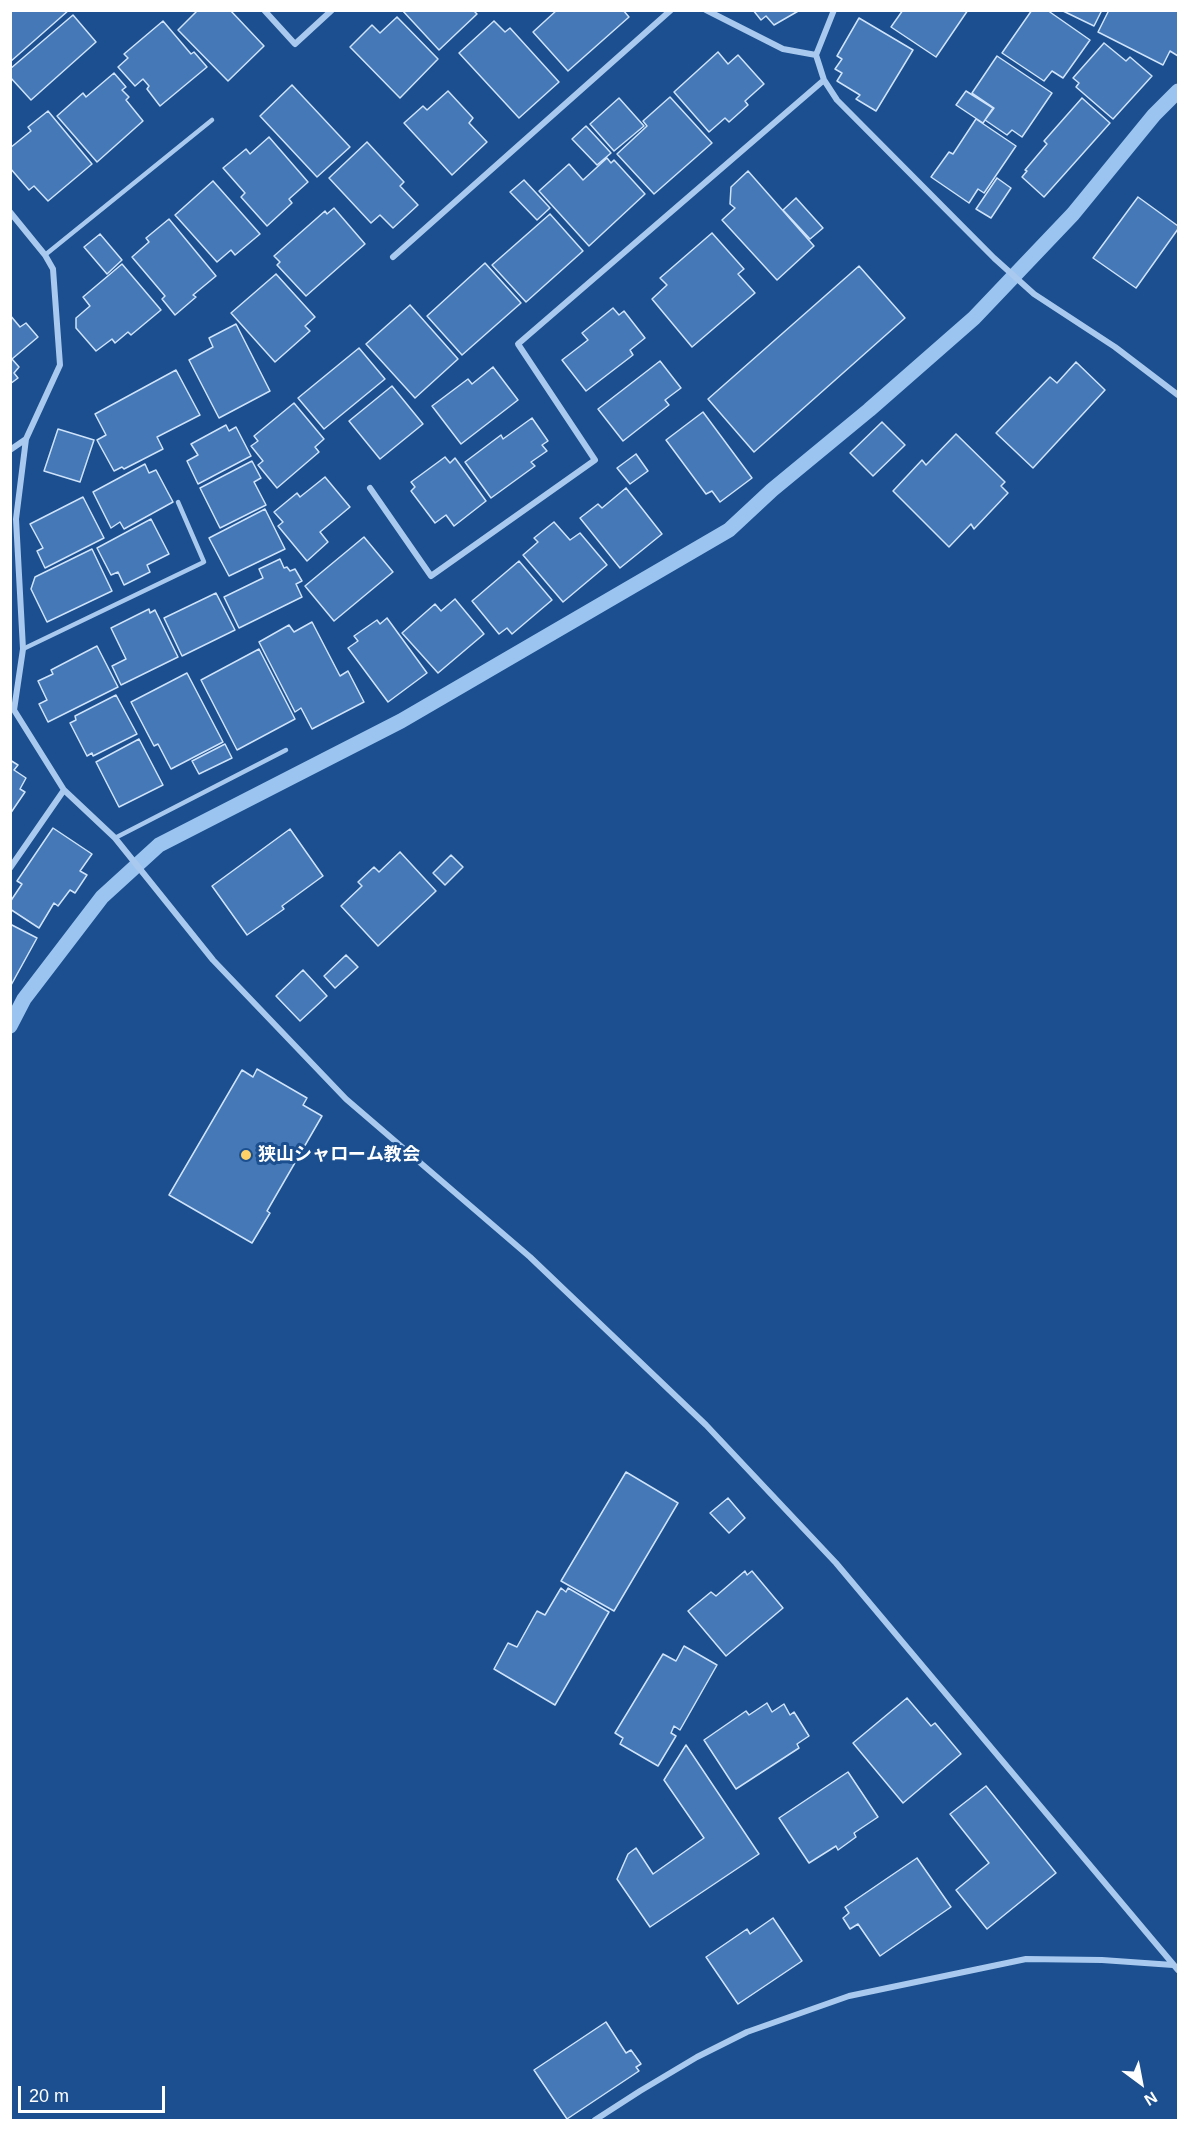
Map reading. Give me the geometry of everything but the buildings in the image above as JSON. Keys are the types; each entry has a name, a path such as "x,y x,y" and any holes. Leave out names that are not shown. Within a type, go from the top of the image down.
{"street":[{"path":"264,10 295,44 332,10"},
{"path":"393,257 671,10"},
{"path":"706,10 783,49 816,55"},
{"path":"834,10 816,55 824,80 837,100 994,258 1034,294 1179,394"},
{"path":"370,488 431,576 596,460 518,344 824,80"},
{"path":"10,212 45,255 53,269 60,365 26,440 16,519 23,649 12,710 64,790 115,838 213,960 346,1099 530,1257 714,1434 836,1563 1176,1967"},
{"path":"10,450 26,440"},
{"path":"10,868 64,790"},
{"path":"595,2121 697,2057 747,2032 849,1996 1026,1959 1102,1960 1176,1967"}],"lane":[{"path":"45,255 212,120"},
{"path":"23,649 204,562 178,502"},
{"path":"115,838 286,750"}],"waterway":[{"path":"10,1026 24,999 102,897 159,845 401,721 729,530 772,490 869,410 974,318 1073,214 1154,115 1178,91"}],"place":[{"name":"狭山シャローム教会","path":"246,1155"}]}
